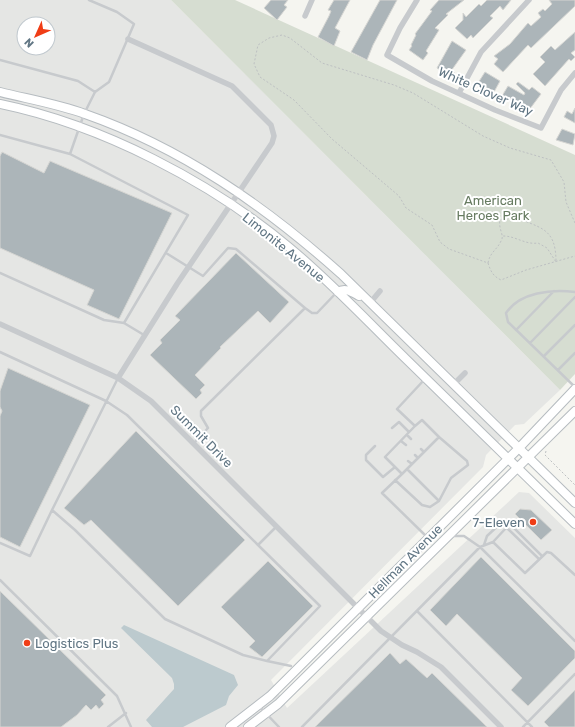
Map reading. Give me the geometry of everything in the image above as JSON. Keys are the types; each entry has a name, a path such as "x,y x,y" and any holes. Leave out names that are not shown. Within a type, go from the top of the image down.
{"main road":[{"name":"Limonite Avenue","path":"0,92 84,114 161,146 194,164 239,193 301,238 454,384 575,503"},
{"name":"Limonite Avenue","path":"0,104 79,128 129,147 231,205 290,248 338,292 575,524"},
{"path":"338,292 342,289 347,290 370,303"},
{"name":"Hellman Avenue","path":"230,727 259,705 358,608 519,448 575,388"},
{"name":"Hellman Avenue","path":"248,727 266,713 367,616 575,411"}],"street":[{"path":"305,16 312,0"},
{"name":"White Clover Way","path":"417,0 400,28 387,55 459,93 542,128 561,90 575,73"},
{"path":"459,93 481,52 530,0"},
{"path":"118,378 188,266 272,143 274,136 271,125 232,86 128,39"},
{"path":"370,303 380,292"},
{"name":"Summit Drive","path":"0,324 118,378 151,401 358,608 390,638 441,667 501,727"},
{"path":"454,384 464,373"}],"lane":[{"path":"70,154 84,114 94,92 108,82 134,24 117,12 89,0"},
{"path":"0,60 78,81 94,92"},
{"path":"0,135 70,154 188,215 124,323"},
{"path":"166,253 203,276 228,248 236,249 312,313 317,313 338,292"},
{"path":"0,273 104,320 124,323 144,335"},
{"path":"575,292 554,291 532,295 520,301 506,313 506,319 516,330 575,388"},
{"path":"516,330 554,291"},
{"path":"530,343 575,297"},
{"path":"194,443 208,428 201,416 202,411 305,308"},
{"path":"544,356 575,325"},
{"path":"0,352 106,401 127,415 320,606 267,661"},
{"path":"558,370 575,353"},
{"path":"0,543 30,556 118,378"},
{"path":"416,432 397,409 426,379"},
{"path":"395,480 422,505 430,507 439,501 451,478 468,464 467,461 422,420 413,427 385,457 402,474"},
{"path":"392,428 400,422 409,432"},
{"path":"406,435 411,439"},
{"path":"428,538 382,493 439,437"},
{"path":"401,441 406,445"},
{"path":"374,446 366,455 366,460 383,476 395,467"},
{"path":"395,447 399,451"},
{"path":"421,449 424,452"},
{"path":"415,455 418,458"},
{"path":"408,461 412,464"},
{"path":"407,469 439,501"},
{"path":"52,510 75,530 165,619 243,655 291,666"},
{"path":"483,545 488,536 504,520 507,521 542,556"},
{"path":"258,545 277,526"},
{"path":"302,727 480,547 493,542 506,528 539,559"},
{"path":"449,536 464,536 480,547 575,640"},
{"path":"493,542 501,547 525,573 542,556 547,552 551,552 575,575"},
{"path":"526,552 529,549"},
{"path":"0,580 117,696 132,727"},
{"path":"416,611 532,727"},
{"path":"524,727 575,674"},
{"path":"259,705 279,727"},
{"path":"108,727 126,713"}],"path":[{"path":"488,263 449,249 440,242 432,225 406,208 399,196 337,143 294,100 260,77 254,64 258,45 269,38 282,35 290,38 322,63 394,85 413,93 483,136 510,148 551,160 564,182 566,202 575,223"},
{"path":"556,262 555,245 551,236 546,230 537,224 512,215 500,220 498,227 503,236 501,242 489,255 488,263 495,278 501,280 526,270 556,262 575,256"},
{"path":"503,236 517,238 529,244 538,243 547,248 556,262"},
{"path":"550,446 545,451 545,455 575,485"}],"shaded area":[{"path":"0,0 171,0 560,390 524,424 515,425 486,455 483,467 271,680 287,708 519,492 529,493 575,538 575,727 0,727"},
{"path":"124,625 234,675 238,685 229,696 226,705 183,727 152,727 146,720 174,689 174,684 172,678 121,628"}],"green space":[{"name":"American Heroes Park","path":"171,0 235,0 575,155 575,374 560,390"}],"building":[{"path":"271,0 288,0 284,5 287,7 277,20 264,8"},
{"path":"334,0 350,0 335,28 340,31 334,46 318,37 329,16 331,11 328,10"},
{"path":"380,0 397,0 373,45 367,60 351,52"},
{"path":"439,0 464,0 446,14 448,15 435,28 439,30 426,51 428,53 423,60 409,50 412,46 411,45 416,35 415,34 432,11 430,10"},
{"path":"487,0 511,0 503,10 500,6 490,16 493,18 473,38 471,35 467,39 455,28 463,20 463,13 466,17 479,4 481,6"},
{"path":"549,0 575,0 575,6 531,48 528,45 503,72 494,64 498,59 494,56 510,44 528,23 531,26 541,17 538,13 543,9 545,11 552,4"},
{"path":"575,32 575,50 571,53 575,57 571,61 569,59 545,86 533,74 545,62 540,57 551,46 555,50"},
{"path":"452,41 466,50 451,71 455,73 452,77 437,68"},
{"path":"485,72 500,81 494,92 478,83"},
{"path":"518,82 529,90 532,87 541,94 529,110 518,101 516,104 502,96 508,86 524,95 525,93 516,84"},
{"path":"575,108 575,123 564,117 567,111 572,114"},
{"path":"562,129 575,134 573,145 556,140"},
{"path":"2,152 44,173 50,161 172,213 119,319 87,305 94,290 0,248 0,156"},
{"path":"236,253 289,302 270,323 258,311 220,347 221,348 195,375 205,385 200,390 202,393 196,399 150,355 162,343 160,340 180,320 175,316"},
{"path":"8,368 90,405 20,547 0,537 0,416 2,411 0,407 0,391"},
{"path":"136,431 245,540 178,606 91,520 84,525 64,508"},
{"name":"7-Eleven","path":"520,509 531,510 552,530 541,540 515,514"},
{"path":"481,557 575,651 575,658 528,706 511,690 522,678 457,614 446,626 430,610"},
{"path":"268,561 313,606 262,657 249,647 255,641 221,607"},
{"name":"Logistics Plus","path":"0,591 106,695 101,700 104,704 99,709 96,705 91,710 86,705 77,715 61,727 0,727"},
{"path":"390,653 400,664 406,659 427,678 432,673 487,727 315,727"},
{"path":"575,690 575,727 549,727 544,722"}],"place":[{"name":"7-Eleven","path":"533,522"},
{"name":"Logistics Plus","path":"27,643"}]}
